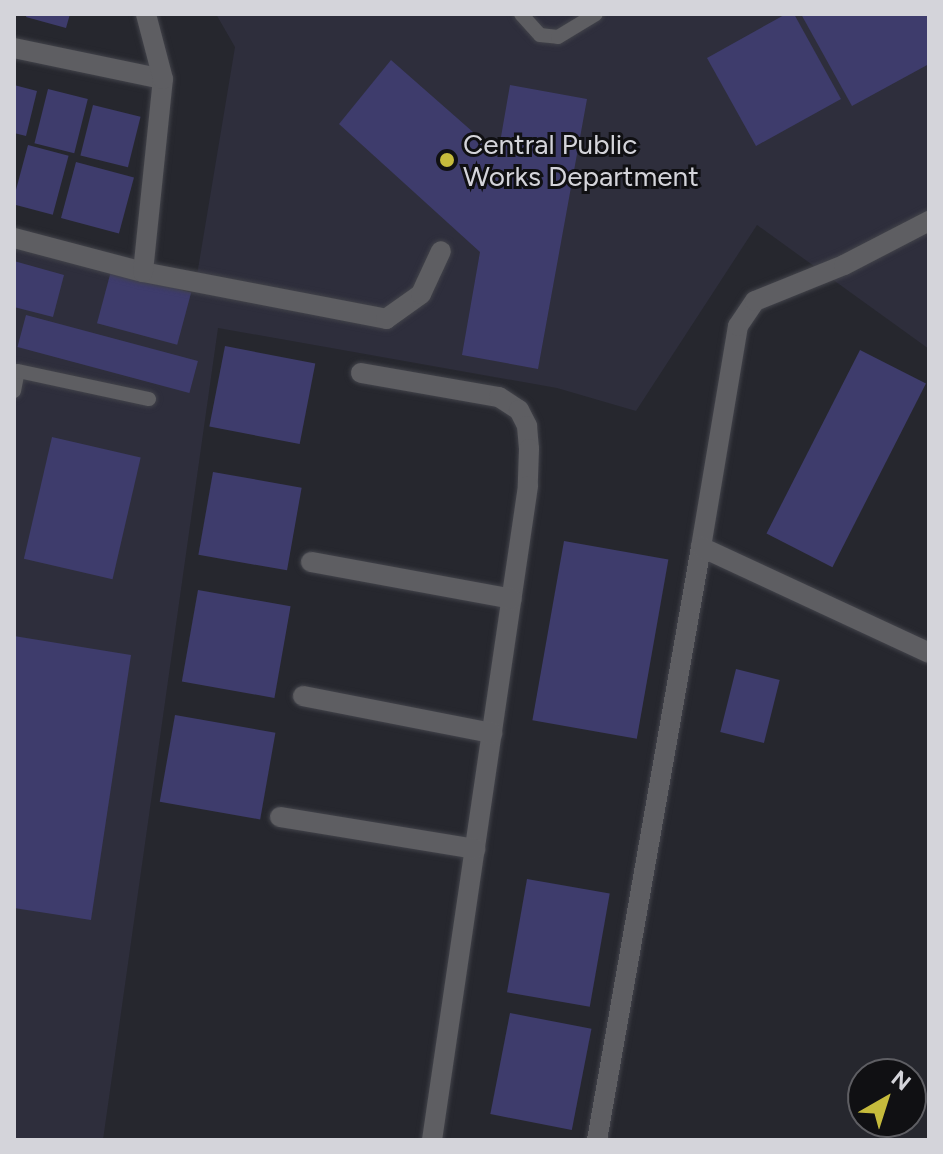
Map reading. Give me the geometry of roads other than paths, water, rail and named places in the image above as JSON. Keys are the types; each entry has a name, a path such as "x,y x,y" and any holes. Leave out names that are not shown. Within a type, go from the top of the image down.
{"street":[{"path":"143,272 163,79 146,14"},
{"path":"14,48 163,79"},
{"path":"597,1140 738,326 755,301 844,265 929,221"},
{"path":"14,238 143,272 386,319 421,294 441,251"},
{"path":"361,373 499,397 519,410 527,426 528,486 432,1140"},
{"path":"701,547 929,653"},
{"path":"311,562 512,599"},
{"path":"303,696 492,733"},
{"path":"280,817 475,849"}],"lane":[{"path":"521,14 540,35 558,37 596,14"},
{"path":"14,391 18,371 149,399"}],"place":[{"name":"Central Public Works Department","path":"447,160"}]}
